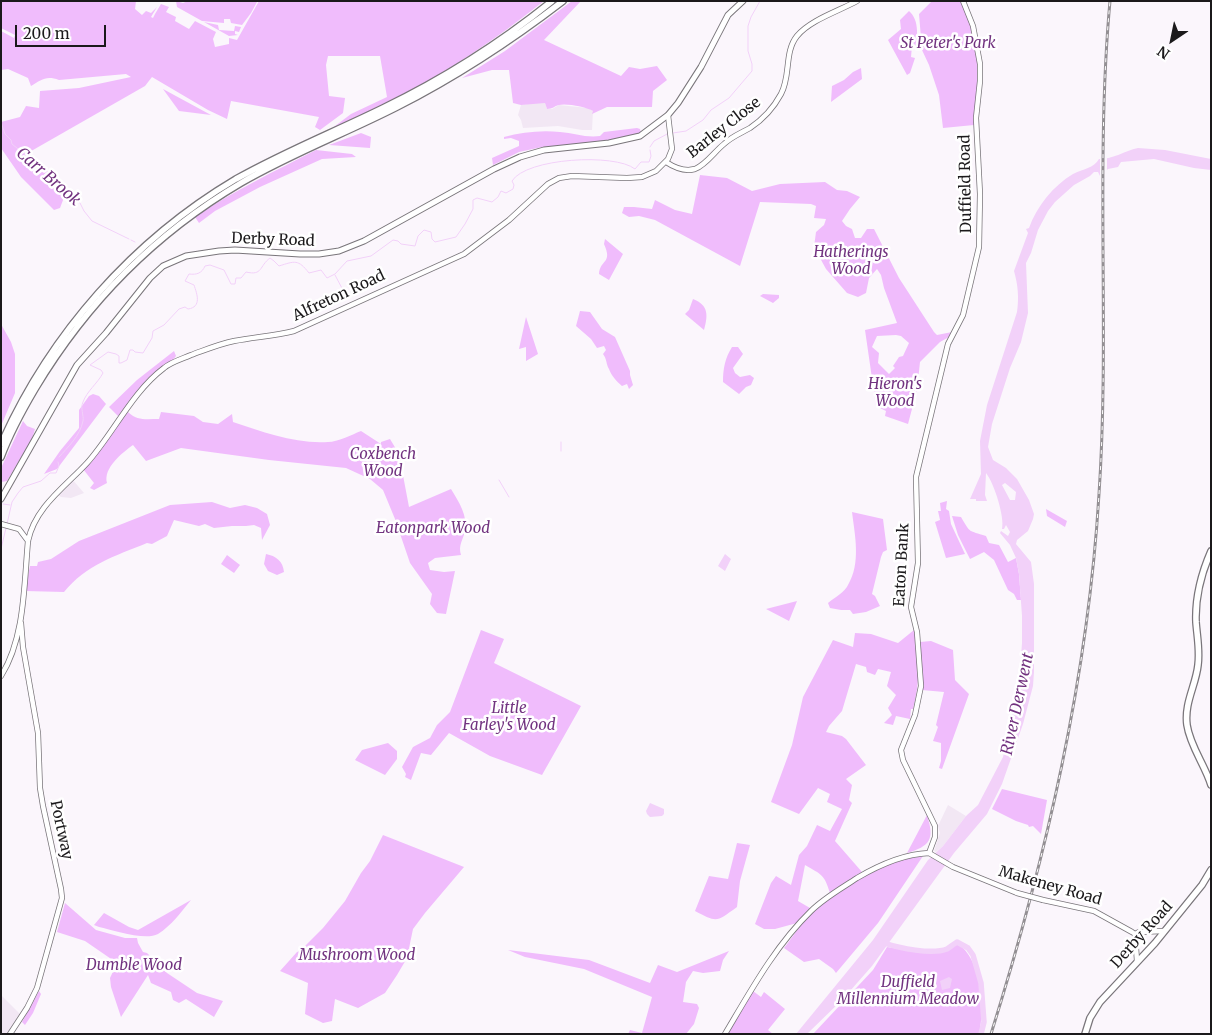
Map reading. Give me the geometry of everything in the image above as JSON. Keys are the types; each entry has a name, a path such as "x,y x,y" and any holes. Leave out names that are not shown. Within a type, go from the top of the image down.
{"highway":[{"path":"1,457 16,424 52,361 85,316 113,284 161,239 211,202 266,169 432,82 478,55 552,1"},
{"path":"1,444 21,403 51,352 81,312 108,281 157,235 236,179 298,147 315,145 397,107 459,73 563,1"},
{"path":"1211,551 1202,576 1198,596 1196,622 1198,664 1187,717 1191,738 1211,786"},
{"name":"Derby Road","path":"1085,1034 1091,1016 1106,993 1138,962 1203,884 1211,870"}],"main road":[{"path":"668,115 692,82 728,15 743,1"},
{"name":"Derby Road","path":"1,499 78,365 150,278 159,268 171,261 186,256 235,250 310,254 339,251 364,241 508,162 544,150 623,141 640,136 668,115"}],"street":[{"name":"Barley Close","path":"666,162 677,169 694,169 724,143 756,124 781,94 787,76 790,50 796,38 805,28 857,1"},
{"name":"Duffield Road","path":"943,363 949,340 963,315 978,256 980,236 976,118 980,90 980,64 973,26 963,1"},
{"path":"666,162 671,153 672,145 668,115"},
{"name":"Alfreton Road","path":"1,676 10,659 20,622 28,541 33,528 50,500 88,461 116,422 149,382 164,368 182,359 223,344 266,338 294,331 464,254 509,220 548,184 559,178 572,176 614,179 642,177 656,172 666,162"},
{"name":"Eaton Bank","path":"931,854 935,828 901,753 917,707 920,686 917,632 912,607 918,563 915,482 943,363"},
{"path":"1,524 20,530 28,541"},
{"name":"Portway","path":"10,1034 35,992 61,904 62,894 40,788 38,733 20,622"},
{"path":"725,1034 766,966 812,910 868,872 893,860 931,854"},
{"name":"Makeney Road","path":"931,854 951,866 1017,893 1099,913 1134,934"},
{"path":"1138,962 1134,934 1164,931"}],"shaded area":[{"path":"545,103 547,109 552,109 559,105 588,108 593,111 592,130 558,126 523,128 518,115 521,105"},
{"path":"72,479 84,493 71,498 58,495 57,494"},
{"path":"948,805 966,816 943,846 936,852 934,851 940,833 938,826"},
{"path":"1,995 20,1014 7,1034 1,1034"}],"green space":[{"path":"1,1 136,1 135,9 142,15 146,11 151,13 157,7 151,17 153,18 161,4 169,7 166,12 176,17 175,21 189,29 195,21 216,32 213,39 215,47 229,44 229,38 237,40 259,1 544,1 489,42 431,80 376,110 331,129 351,114 387,97 380,56 328,56 326,65 329,96 345,98 343,113 320,130 315,127 319,117 231,101 227,119 152,77 145,86 26,154 68,187 60,208 54,210 21,177 1,148 1,122 20,117 26,106 39,108 40,91 79,88 131,77 126,74 59,80 47,78 31,86 28,78 8,69 1,70 1,31 14,38 15,35 1,28"},
{"path":"176,1 183,3 188,1 257,2 242,25 231,23 230,19 224,19 224,23 202,21 177,7"},
{"path":"572,1 581,1 544,40 621,76 629,67 640,69 657,66 667,80 653,91 652,107 607,107 592,114 593,111 571,105 559,105 547,109 545,103 521,105 513,103 509,70 492,70 462,78 505,51"},
{"name":"St Peter's Park","path":"932,1 961,1 969,21 975,42 978,64 974,125 943,128 939,95 922,50 919,14"},
{"path":"909,11 916,23 917,46 912,46 911,57 915,58 910,73 907,75 888,40 901,29 900,20"},
{"path":"204,22 218,25 219,30 234,31 235,26 241,27 239,32 235,31 235,34 238,35 229,36"},
{"path":"861,68 862,79 831,102 832,86"},
{"path":"163,89 211,115 179,111"},
{"path":"640,129 641,133 621,140 542,147 519,152 493,165 492,158 519,146 519,141 511,138 504,139 504,137 546,131 600,136 604,132"},
{"path":"361,133 371,137 370,148 329,145"},
{"path":"316,150 352,154 356,157 322,159 260,187 215,211 199,223 195,217 239,190"},
{"path":"700,175 727,178 752,191 780,184 825,182 837,190 847,191 860,197 842,221 852,229 855,238 861,238 867,229 874,229 899,278 934,332 937,335 952,332 949,337 940,342 920,362 917,390 908,424 885,416 886,411 876,406 865,330 897,323 881,275 877,269 869,278 866,293 858,297 847,293 826,269 814,247 816,232 824,225 826,219 814,218 816,206 811,204 760,202 740,266 655,220 639,216 629,217 622,213 624,207 652,209 655,200 675,210 692,214","holes":["877,336 901,336 909,343 903,356 899,357 893,366 895,368 889,374 878,363 879,353 872,347"]},
{"path":"605,239 623,254 609,280 599,274 601,266 607,258 604,244"},
{"path":"763,294 779,295 779,298 773,303 760,296"},
{"path":"693,299 705,308 706,320 704,330 685,314 689,310"},
{"path":"580,311 590,312 602,329 615,337 630,371 633,385 629,389 627,384 622,386 611,374 603,354 606,350 604,346 597,348 591,339 576,326"},
{"path":"526,317 538,354 526,361 526,347 519,349"},
{"path":"1,324 15,354 15,393 1,426"},
{"path":"732,347 738,347 743,354 733,368 735,373 740,377 750,375 754,378 751,385 739,394 723,382 725,364"},
{"path":"174,351 175,358 149,379 118,416 109,407 137,380"},
{"path":"93,394 99,396 106,404 57,469 44,474 79,428 79,410 89,396"},
{"name":"Coxbench Wood","path":"128,412 142,419 159,419 161,412 194,416 203,422 218,424 232,414 233,422 256,430 303,441 332,442 361,431 381,444 381,442 390,439 402,459 402,470 409,507 451,489 464,515 466,525 460,545 461,555 435,558 428,563 430,570 455,571 446,614 437,613 430,604 432,594 410,563 383,490 370,479 346,468 181,448 146,461 133,445 111,466 108,472 107,483 94,490 90,488 94,483 83,469"},
{"path":"23,421 27,426 35,429 32,439 7,481 1,482 1,468"},
{"path":"947,501 946,509 949,511 951,524 965,554 946,558 935,522 940,520 938,511 941,511 940,503"},
{"path":"212,502 230,508 245,505 257,508 267,514 270,525 262,540 261,528 254,525 214,528 205,524 199,526 174,520 167,536 152,544 147,543 102,562 82,575 64,592 25,591 30,566 37,566 38,562 51,559 79,541 170,505"},
{"path":"1046,509 1067,521 1065,527 1047,516"},
{"path":"852,512 883,519 887,550 883,552 881,557 872,594 880,606 866,612 853,614 850,610 830,608 828,603 847,588 855,568 856,549"},
{"path":"952,516 961,517 970,531 986,536 989,543 999,545 1008,562 1016,558 1021,600 1017,600 1014,594 1008,590 994,560 984,552 970,559 958,535"},
{"path":"266,554 278,560 284,572 277,575 268,571 264,564"},
{"path":"227,555 240,565 234,573 221,564"},
{"path":"797,601 789,621 766,609"},
{"name":"Little Farley's Wood","path":"481,630 504,639 494,663 581,706 542,775 490,756 449,733 431,755 421,753 411,780 405,777 406,774 402,767 413,747 430,738 437,725 450,712"},
{"path":"914,630 918,659 918,680 910,719 896,716 893,725 884,723 892,715 888,708 896,695 887,686 891,672 878,669 875,675 867,672 866,667 856,664 842,711 826,732 842,736 846,739 866,765 846,779 852,785 849,800 852,803 835,841 862,872 830,893 822,876 805,865 798,901 810,908 797,923 775,929 764,929 755,924 771,883 776,876 791,885 799,855 807,846 817,825 830,831 842,809 827,802 830,794 818,788 799,814 771,802 792,745 803,697 833,640 853,647 855,633 871,634 898,643"},
{"path":"931,641 953,650 955,680 969,694 942,769 939,768 941,743 933,741 938,727 936,725 944,692 922,690 920,642"},
{"path":"388,743 397,751 397,759 385,775 355,760 362,750"},
{"path":"1002,789 1047,800 1041,834 1033,826 1029,827 992,809"},
{"path":"927,815 930,830 929,841 921,848 907,853"},
{"name":"Mushroom Wood","path":"383,835 464,867 413,929 407,958 385,993 358,1008 335,999 332,1021 323,1023 305,1014 308,983 280,971 323,928 345,901 370,861"},
{"path":"737,843 750,845 740,881 737,907 721,918 708,918 695,911 709,876 728,879"},
{"path":"923,856 878,923 836,973 819,959 804,962 784,948 808,917 826,901 848,886 882,867"},
{"path":"191,900 167,927 152,936 129,934 94,925 104,913 138,930"},
{"name":"Dumble Wood","path":"65,903 96,930 125,938 137,938 143,952 147,953 167,973 197,993 223,1001 214,1017 186,999 179,1003 173,1000 171,992 151,983 148,975 121,1017 110,978 117,963 85,941 57,932"},
{"name":"Duffield Millennium Meadow","path":"958,944 966,951 976,972 981,999 979,1034 813,1034 873,970 887,947 933,952 942,951"},
{"path":"508,950 589,960 650,983 658,965 677,972 729,951 723,960 720,971 703,973 693,971 686,982 683,1002 697,1004 699,1008 694,1024 686,1034 628,1034 630,1030 642,1033 652,997 584,969 525,957"},
{"path":"39,991 41,994 33,1013 25,1025 22,1022"},
{"path":"753,991 761,997 764,992 785,1009 768,1030 773,1034 728,1034"}],"water":[{"name":"River Derwent","path":"1138,148 1165,150 1211,159 1211,170 1154,159 1121,162 1118,167 1108,169 1100,176 1098,172 1094,172 1074,185 1048,211 1038,230 1026,263 1028,313 1021,342 1010,368 992,424 988,447 993,460 1006,468 1017,479 1029,500 1034,514 1028,531 1017,540 1016,544 1031,562 1034,584 1033,686 1023,724 1002,784 987,814 954,853 872,966 843,999 807,1034 796,1034 873,940 928,860 943,846 966,816 978,805 1003,757 1019,684 1022,616 1019,574 1016,558 1010,545 1000,533 1001,531 1008,536 1010,532 1006,525 1002,529 1003,524 998,500 986,473 985,495 987,501 970,499 981,474 980,441 987,405 1017,312 1018,291 1014,271 1028,233 1026,229 1029,228 1036,212 1046,197 1059,184 1073,174 1091,166 1099,159 1109,158","holes":["1005,483 1016,492 1015,500 1010,500 1002,485"]},
{"path":"725,554 731,559 725,571 718,566"},
{"path":"650,803 664,809 664,814 662,816 650,817 646,811"},
{"path":"949,977 952,979 950,988 942,990 940,981"}],"pier":[{"path":"1100,156 1107,156 1107,173 1100,178"}],"waterway":[{"path":"673,133 686,131 703,120 711,110 729,98 752,71 748,51 748,26 760,1"},
{"name":"Carr Brook","path":"1,122 5,134 12,144 49,174 80,203 92,221 129,239"},
{"path":"650,147 654,141 669,133"},
{"path":"59,457 79,432 83,421 83,402 103,373 101,370 90,365 108,352 119,356 119,363 127,360 130,350 143,353 152,338 153,331 164,325 179,309 185,307 188,309 195,306 197,300 194,285 185,281 189,274 199,273 205,266 210,265 224,270 231,284 235,284 236,278 241,278 246,272 255,273 270,258 279,266 296,262 302,265 309,273 321,270 327,278 335,274 347,261 371,256 393,240 401,244 415,246 418,236 424,230 431,232 432,239 435,242 456,237 473,209 473,200 477,198 492,202 501,191 506,193 513,189 512,181 520,173 534,167 571,160 591,160 625,164 635,169 641,162 649,162 650,150"},
{"name":"Carr Brook","path":"131,240 135,242"},
{"path":"335,275 344,292"},
{"path":"561,442 561,451"},
{"path":"7,524 12,502 18,493 23,487 41,481 50,473 56,473 59,466 58,462"},
{"path":"499,480 509,497"},
{"path":"3,504 10,505"},
{"path":"1,549 6,528"},
{"path":"1,585 1,594"},
{"path":"884,943 924,951 941,951 957,942 968,948 973,955 981,983 984,1022 981,1034"}],"railway":[{"path":"991,1034 1030,901 1062,767 1085,631 1093,563 1102,432 1104,124 1110,1"}],"park label":[{"name":"Hatherings Wood","path":"851,262"},
{"name":"Hieron's Wood","path":"895,394"},
{"name":"Eatonpark Wood","path":"433,529"}]}
